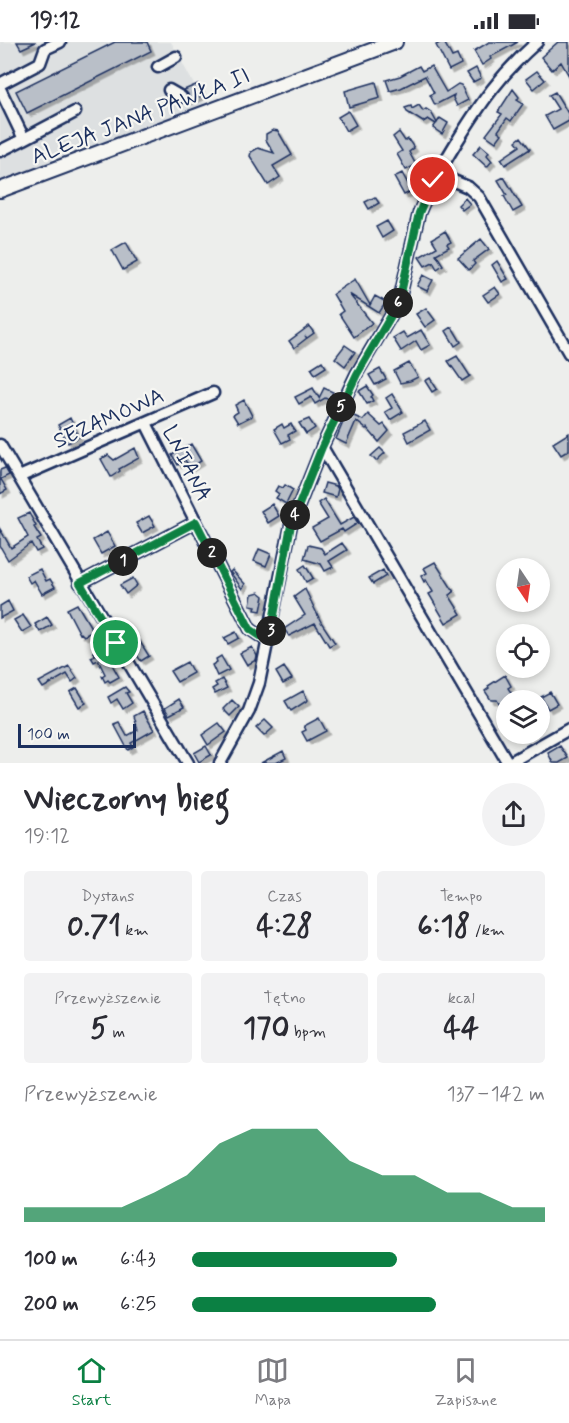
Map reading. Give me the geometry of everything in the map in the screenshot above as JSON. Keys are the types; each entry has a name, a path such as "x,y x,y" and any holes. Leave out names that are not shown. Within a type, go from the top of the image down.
{"main road":[{"name":"ALEJA JANA PAWŁA II","path":"0,190 395,42"}],"street":[{"path":"0,84 40,63 45,49 60,42"},
{"path":"220,763 249,711 259,682 269,642 291,525 322,447 357,374 395,309 401,293 419,213 437,174 483,100 513,64 537,42"},
{"path":"158,67 176,57"},
{"path":"0,89 24,139"},
{"path":"169,90 182,97"},
{"path":"0,151 75,112"},
{"path":"437,174 468,187 479,197 569,353"},
{"name":"SEZAMOWA","path":"19,477 213,393"},
{"name":"LNIANA","path":"146,423 250,629 269,642"},
{"path":"0,445 188,763"},
{"path":"322,447 508,763 569,729"},
{"path":"80,583 196,522"}],"shaded area":[{"path":"0,42 171,42 205,105 0,181"}],"building":[{"path":"17,42 36,42 21,49"},
{"path":"115,42 147,42 151,51 27,113 16,91"},
{"path":"444,42 452,57 457,55 461,64 449,70 436,45"},
{"path":"489,42 518,42 490,57 491,59 482,65 474,51"},
{"path":"558,42 569,42 569,76 561,62 552,70 541,57"},
{"path":"419,66 422,71 431,66 446,92 458,84 461,85 468,100 457,106 454,95 435,105 430,95 434,93 425,76 390,91 386,80"},
{"path":"476,68 481,78 473,82 467,73"},
{"path":"537,71 545,80 534,89 526,79"},
{"path":"376,82 380,98 349,107 345,91"},
{"path":"198,84 203,95 189,101 188,94 184,90"},
{"path":"513,89 519,97 517,100 523,104 511,121 507,118 498,131 502,134 496,142 486,135 502,114 498,112"},
{"path":"555,92 569,115 569,121 553,130 545,116 558,109 549,95"},
{"path":"419,105 423,111 426,109 431,112 437,123 440,118 448,123 442,134 433,128 436,124 428,119 423,122 407,112 405,108 411,106 412,109"},
{"path":"348,111 356,125 346,131 338,117"},
{"path":"273,130 278,131 292,155 273,166 280,177 268,185 250,156 251,152 258,148 274,153 266,140 266,134"},
{"path":"399,132 414,148 409,152 416,165 406,170 397,154 402,151 393,137"},
{"path":"521,137 530,149 505,165 501,159 520,146 516,141"},
{"path":"481,145 489,152 487,155 492,161 487,167 473,154"},
{"path":"402,173 412,191 404,195 394,177"},
{"path":"504,177 522,207 513,212 498,180"},
{"path":"375,197 379,203 369,209 365,202"},
{"path":"465,198 470,204 462,210 458,205"},
{"path":"387,221 393,231 382,238 376,227"},
{"path":"445,231 451,242 447,244 449,247 436,254 443,265 437,269 433,262 425,266 419,257 437,247 432,239"},
{"path":"481,239 489,249 473,261 475,264 469,270 458,258"},
{"path":"126,242 137,262 123,270 112,250"},
{"path":"497,261 508,279 502,282 492,265"},
{"path":"423,275 433,280 427,291 417,286"},
{"path":"355,279 370,305 375,296 386,302 379,313 349,294 372,323 354,337 339,314 343,311 333,294"},
{"path":"495,287 500,294 488,302 483,295"},
{"path":"426,308 435,320 425,327 416,314"},
{"path":"309,326 314,333 294,348 289,341"},
{"path":"452,327 461,342 455,346 446,331"},
{"path":"421,330 430,345 421,350 416,341 401,351 393,338 403,332 407,338"},
{"path":"345,345 355,352 345,366 335,358"},
{"path":"457,356 470,376 462,381 448,361"},
{"path":"322,361 326,367 315,374 311,368"},
{"path":"409,363 418,377 400,383 394,371"},
{"path":"380,369 386,379 375,385 369,375"},
{"path":"430,378 437,389 432,392 425,381"},
{"path":"367,386 373,395 371,397 373,401 367,404 359,391"},
{"path":"313,388 319,398 324,388 333,392 329,400 325,398 315,404 311,397 299,404 295,397"},
{"path":"392,394 403,412 390,420 385,412 392,408 386,398"},
{"path":"244,400 252,416 238,423 233,415 238,412 235,405"},
{"path":"347,413 363,420 368,414 381,426 384,424 389,431 379,442 367,428 356,421 346,444 336,439"},
{"path":"70,418 79,437 68,443 58,425"},
{"path":"309,419 315,428 306,434 299,423"},
{"path":"425,421 430,430 409,442 404,432"},
{"path":"282,424 284,428 291,424 295,431 288,435 290,439 282,443 274,429"},
{"path":"569,433 569,450 561,455 553,443"},
{"path":"191,444 201,461 190,468 185,460 178,465 172,455"},
{"path":"135,448 139,458 119,469 120,471 111,477 101,459 108,455 114,460"},
{"path":"380,448 385,453 376,461 371,456"},
{"path":"5,468 9,475 1,479 7,490 0,494 0,470"},
{"path":"325,483 336,486 338,489 336,497 322,493"},
{"path":"285,485 293,490 286,504 276,498 279,494 275,491 278,486 283,488"},
{"path":"324,499 340,525 354,517 358,523 344,532 342,529 320,541 312,528 328,519 318,503"},
{"path":"272,504 279,516 268,523 261,511"},
{"path":"29,513 41,538 37,540 42,549 36,552 31,543 8,560 0,546 0,529 11,548 28,537 18,518"},
{"path":"149,516 155,526 142,533 136,523"},
{"path":"107,532 115,546 101,554 93,540"},
{"path":"342,543 347,550 329,561 333,567 325,571 321,564 304,559 308,545 321,548 325,554"},
{"path":"259,549 271,554 266,566 254,561"},
{"path":"435,562 454,592 449,595 461,614 446,623 429,594 433,592 421,576 427,573 424,568"},
{"path":"305,565 313,578 306,582 299,569"},
{"path":"40,569 46,581 50,579 55,587 42,594 34,580 30,583 26,576"},
{"path":"232,570 245,584 242,589 230,572"},
{"path":"383,570 386,576 373,584 369,578"},
{"path":"133,578 137,585 126,594 120,585"},
{"path":"305,589 321,622 335,643 329,646 315,623 289,636 284,629 305,615 294,597"},
{"path":"259,592 264,596 261,611 255,610 256,606 250,605 252,594"},
{"path":"8,601 13,611 0,618 0,606"},
{"path":"77,604 93,631 84,636 80,634 67,609"},
{"path":"23,615 31,627 22,632 14,620"},
{"path":"47,617 52,625 40,632 35,624"},
{"path":"236,632 239,638 228,644 224,638"},
{"path":"137,637 149,656 141,661 128,643"},
{"path":"102,647 119,677 110,682 108,680 105,682 102,676 105,674 98,660 94,662 91,657 95,655 93,652"},
{"path":"252,647 257,656 256,660 247,665 240,653"},
{"path":"221,656 229,670 217,676 212,665"},
{"path":"187,662 193,673 177,682 170,671"},
{"path":"69,666 77,678 72,682 67,674 43,688 39,682"},
{"path":"284,667 292,679 283,684 276,672"},
{"path":"500,678 507,678 511,686 508,688 509,690 496,690 496,700 491,700 485,691 489,688 488,686"},
{"path":"222,679 227,688 215,694 212,689 217,686 215,683"},
{"path":"125,687 132,703 123,709 117,699 111,703 108,697"},
{"path":"77,688 86,703 79,707 70,692"},
{"path":"303,691 308,700 291,711 285,701"},
{"path":"550,692 557,704 550,708"},
{"path":"179,699 184,707 169,715 165,708"},
{"path":"232,700 239,707 230,716 223,709"},
{"path":"143,711 154,730 131,743 133,747 128,750 114,724 119,722 127,736 138,730 134,716"},
{"path":"319,718 326,731 307,741 302,732 306,730 304,726"},
{"path":"265,720 273,728 264,736 256,728"},
{"path":"219,723 226,732 208,745 202,735"},
{"path":"206,746 211,755 199,762 194,753"},
{"path":"560,746 568,758 559,763 553,763 548,753"},
{"path":"283,751 286,758 276,763 261,763"}],"route":[{"path":"116,643 80,583 196,522 250,629 269,642 291,525 322,447 357,374 395,309 401,293 419,213 433,180"}]}
